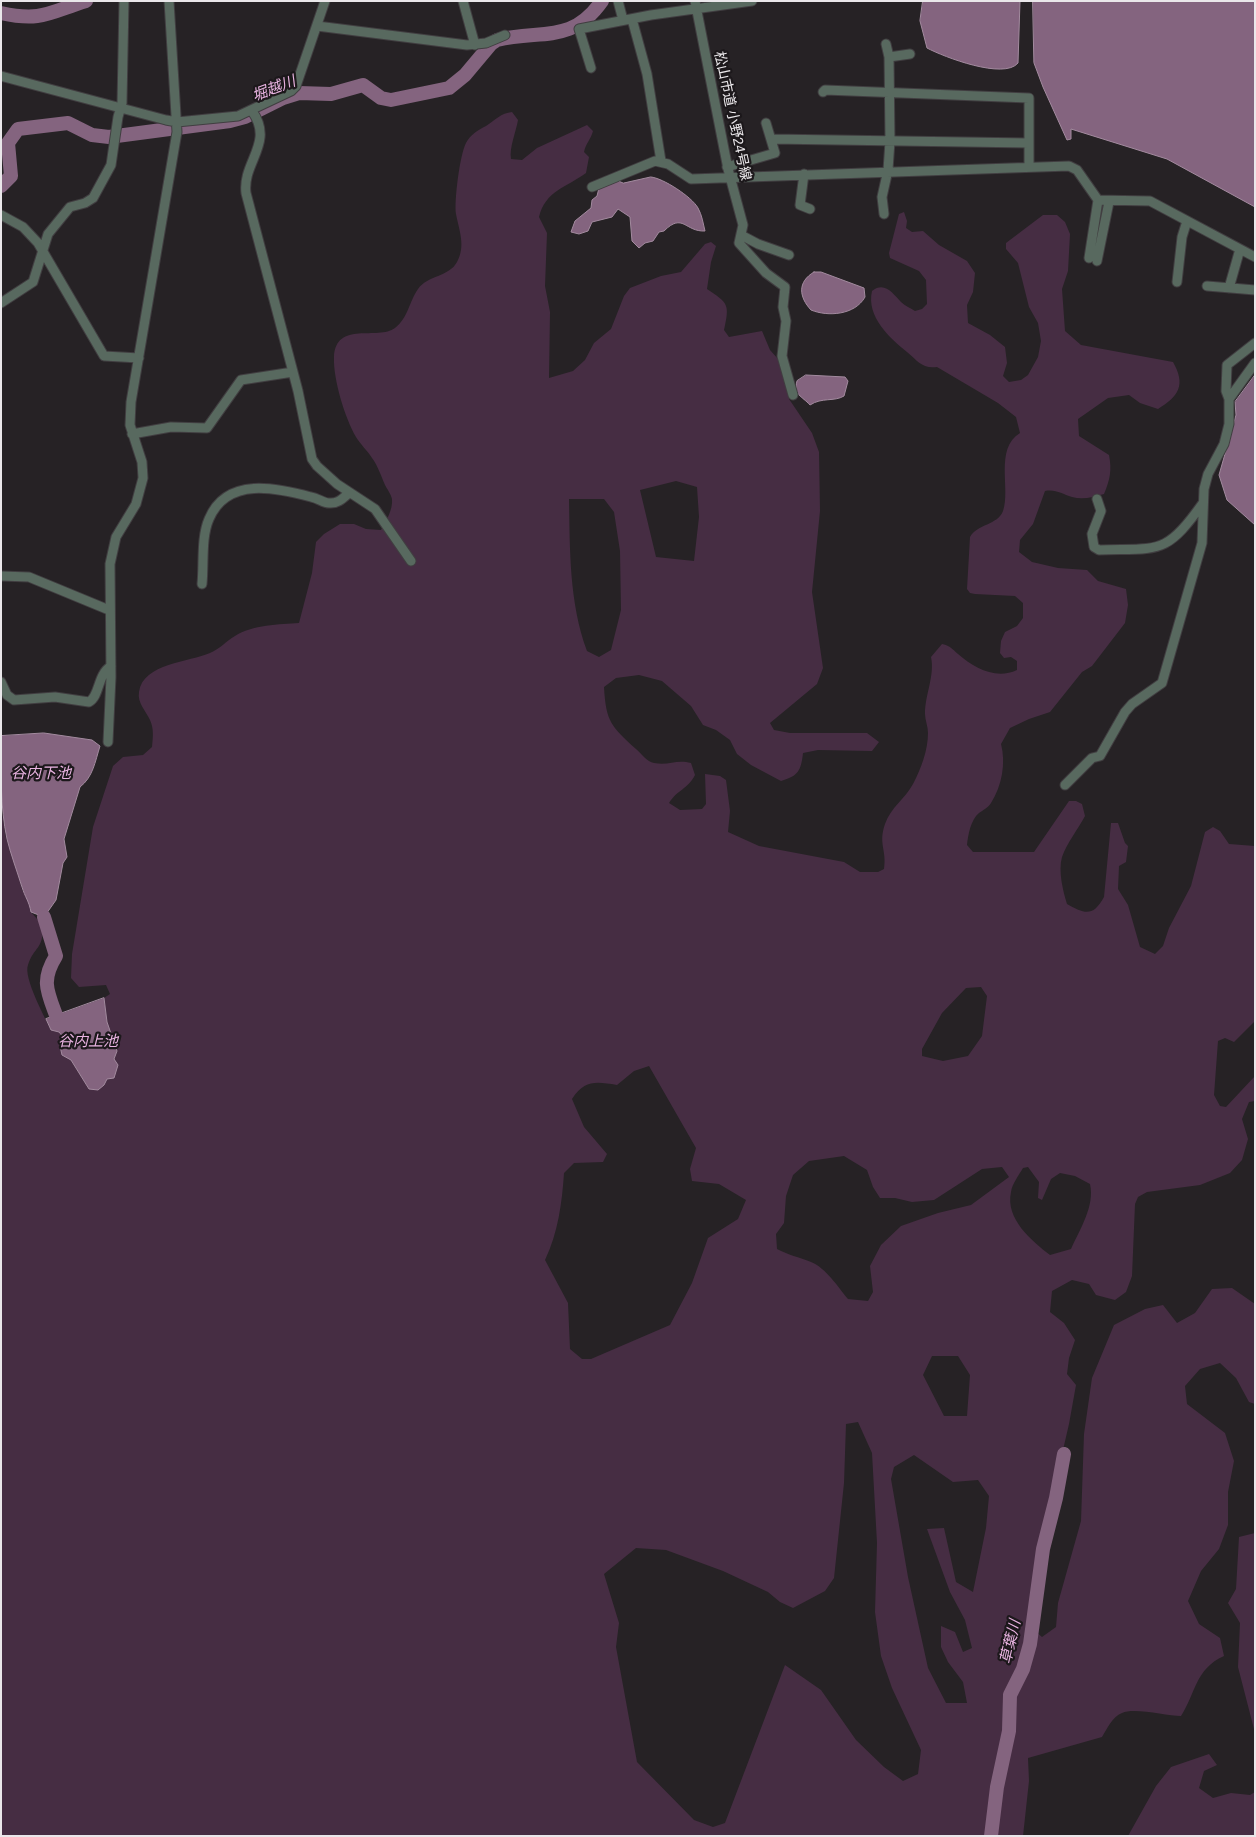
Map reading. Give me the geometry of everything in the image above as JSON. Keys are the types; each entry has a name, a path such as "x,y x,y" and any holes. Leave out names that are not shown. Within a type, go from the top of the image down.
{"street":[{"path":"1,303 33,282 46,239 70,206 85,203 94,198 111,164 121,108 124,1"},
{"path":"108,742 112,552 120,528 136,504 143,478 142,462 132,434 131,402 177,126 169,1"},
{"path":"1,76 121,108 177,126 253,113 291,91 296,86 325,1"},
{"path":"464,1 475,45"},
{"path":"618,1 647,74 661,162"},
{"path":"591,68 579,29 696,5 752,1"},
{"name":"松山市道 小野24号線","path":"696,5 727,167 743,224 741,235"},
{"path":"317,26 475,45 506,35"},
{"path":"884,214 882,197 888,170 890,141 889,57 886,44"},
{"path":"889,57 910,54"},
{"path":"823,92 825,90 1029,98 1029,166"},
{"path":"253,113 261,129 245,186 293,372 312,459 317,466 349,492 375,509 411,561"},
{"path":"727,167 775,153 766,123"},
{"path":"772,139 1029,143"},
{"path":"592,188 650,162 661,162 691,179 888,170 1074,166 1098,200 1093,260 1109,202"},
{"path":"804,174 800,205 810,208"},
{"path":"1098,200 1109,202 1150,200 1255,257"},
{"path":"1,214 23,227 38,243 42,253 104,356 139,358"},
{"path":"1177,282 1182,237 1187,221"},
{"path":"789,256 741,235 739,243 741,248 752,255 766,273 785,287 783,307 786,321 782,356 793,395"},
{"path":"1229,288 1240,250"},
{"path":"1207,286 1255,290"},
{"path":"1065,785 1092,758 1100,756 1132,704 1162,683 1202,543 1202,503 1208,474 1224,444 1229,424 1229,400 1226,391 1227,365 1255,343"},
{"path":"1229,400 1255,363"},
{"path":"132,434 171,427 207,428 241,380 293,372"},
{"path":"202,584 209,518 226,497 246,489 269,488 312,497 329,503 341,500 349,492"},
{"path":"1097,499 1102,512 1092,534 1094,547 1098,550 1162,547 1185,528 1202,503"},
{"path":"1,576 30,578 110,610"},
{"path":"1,682 7,695 14,700 55,697 90,702 95,697 102,675 111,666"}],"shaded area":[{"path":"512,112 518,120 511,159 522,160 537,148 587,125 593,131 584,152 589,157 586,173 551,195 542,208 539,217 547,233 545,286 550,312 549,378 573,371 585,360 594,343 611,329 624,296 630,288 661,276 681,272 705,244 711,242 716,246 711,262 707,289 726,305 727,315 724,330 729,337 762,331 770,350 778,359 788,381 789,399 812,433 819,452 820,511 812,592 823,668 817,684 770,723 774,730 790,733 867,733 879,742 872,751 818,750 803,753 798,772 781,781 751,765 737,754 730,740 716,730 703,725 691,706 662,681 639,675 616,678 604,687 608,716 615,729 647,759 659,764 691,763 695,775 689,784 669,803 680,810 702,809 706,804 705,774 720,776 726,780 730,811 728,832 759,846 844,862 860,872 878,872 884,869 882,837 885,824 913,784 925,753 928,728 925,707 932,671 931,657 942,644 949,647 971,664 986,671 1001,674 1017,670 1017,661 1011,657 1004,658 1000,653 1001,641 1005,632 1017,626 1023,618 1023,603 1015,596 975,594 970,593 967,589 970,537 977,529 997,519 1003,511 1005,502 1005,459 1012,440 1020,433 1016,417 998,403 937,367 928,367 921,364 887,333 876,318 871,301 872,291 877,288 885,288 892,292 915,311 922,309 927,304 926,280 919,271 890,258 889,253 899,214 904,212 907,221 906,228 912,232 923,231 939,245 967,261 975,273 973,292 967,305 968,323 990,335 1005,347 1007,363 1003,376 1009,382 1021,380 1028,375 1038,357 1041,341 1038,323 1029,307 1018,263 1006,249 1006,243 1043,215 1057,215 1065,222 1070,234 1068,271 1062,289 1065,331 1081,345 1173,362 1177,370 1180,384 1178,389 1171,399 1158,409 1140,403 1129,395 1108,398 1078,419 1079,436 1109,455 1110,475 1104,494 1080,498 1056,491 1045,491 1033,524 1020,540 1019,552 1032,562 1058,568 1087,570 1098,581 1126,589 1128,605 1125,623 1092,666 1082,672 1050,712 1010,728 1001,744 1003,767 998,789 990,805 974,819 967,845 973,852 1034,852 1069,801 1076,801 1082,804 1085,816 1064,852 1061,863 1061,875 1067,904 1088,912 1096,908 1104,897 1111,823 1118,823 1125,843 1128,846 1126,862 1119,866 1118,889 1128,905 1140,947 1155,954 1163,946 1169,928 1191,886 1205,832 1213,827 1220,831 1229,844 1255,846 1255,1021 1234,1042 1225,1038 1218,1041 1214,1095 1220,1106 1226,1107 1255,1076 1255,1101 1249,1102 1242,1119 1248,1139 1242,1160 1230,1173 1200,1185 1147,1192 1138,1197 1135,1204 1132,1276 1126,1292 1115,1300 1096,1295 1089,1284 1072,1280 1052,1291 1050,1312 1064,1323 1075,1340 1069,1358 1067,1374 1076,1385 1044,1532 1028,1625 1042,1637 1056,1627 1058,1603 1081,1521 1084,1434 1092,1378 1114,1325 1145,1309 1163,1305 1177,1323 1195,1313 1212,1289 1232,1288 1255,1304 1255,1404 1249,1402 1236,1378 1220,1363 1200,1369 1185,1386 1187,1404 1225,1433 1234,1461 1228,1492 1228,1525 1219,1549 1201,1571 1188,1601 1199,1624 1220,1638 1224,1656 1214,1661 1207,1668 1197,1682 1181,1716 1127,1711 1115,1717 1102,1737 1028,1758 1029,1781 1023,1836 1,1836 1,807 6,838 19,872 22,890 29,899 31,912 43,926 42,940 28,965 29,979 35,998 51,1030 59,1032 64,1038 71,1060 89,1089 114,1059 117,1051 107,1022 104,998 110,994 106,985 79,987 71,978 72,954 93,827 113,766 123,757 143,755 152,747 152,727 139,696 142,682 158,669 210,653 242,632 266,626 299,623 312,573 316,542 324,534 340,524 354,524 366,529 381,530 390,511 392,499 376,464 356,437 344,409 335,376 334,357 336,346 342,339 350,335 379,333 395,328 403,320 415,294 422,284 449,271 457,262 461,250 461,238 456,214 456,199 464,149 474,133 498,117","holes":["676,481 697,487 699,517 694,561 656,557 640,490","569,499 604,499 614,512 620,551 621,610 611,650 599,657 587,651 581,632 574,595","981,987 987,996 982,1036 968,1056 943,1061 922,1056 922,1049 942,1013 966,988","649,1066 696,1148 690,1169 692,1181 719,1184 746,1200 738,1219 708,1238 692,1283 670,1325 591,1359 582,1359 570,1349 568,1303 545,1260 559,1218 564,1173 574,1163 603,1162 607,1154 584,1127 572,1099 582,1088 592,1083 617,1085 634,1071","844,1156 867,1170 873,1187 880,1198 895,1198 912,1202 934,1200 982,1169 1002,1167 1009,1177 971,1205 938,1213 901,1226 881,1245 870,1266 873,1292 868,1301 848,1299 822,1269 811,1262 777,1249 776,1234 784,1223 786,1196 793,1175 809,1161","1028,1167 1039,1182 1038,1198 1042,1200 1051,1179 1060,1173 1075,1176 1090,1184 1089,1209 1071,1249 1050,1255 1028,1236 1012,1211 1010,1202 1014,1183 1023,1168","932,1356 958,1356 970,1375 967,1416 944,1416 923,1375","858,1422 872,1453 877,1543 875,1612 881,1656 892,1688 921,1750 918,1774 903,1781 884,1767 856,1740 821,1690 785,1665 725,1823 713,1827 694,1820 637,1762 616,1647 619,1623 604,1574 636,1548 666,1550 723,1571 768,1592 780,1602 793,1608 825,1591 834,1578 844,1483 846,1424","914,1455 953,1482 978,1480 989,1496 986,1528 973,1592 956,1582 944,1528 927,1529 950,1592 965,1620 972,1648 963,1652 955,1632 941,1626 941,1647 948,1662 963,1682 967,1703 946,1703 928,1668 908,1577 891,1479 894,1467"]},
{"path":"1255,1533 1255,1733 1238,1667 1240,1623 1228,1603 1236,1589 1239,1537"},
{"path":"1209,1754 1217,1765 1204,1771 1199,1788 1213,1798 1231,1793 1250,1795 1255,1792 1255,1836 1128,1836 1156,1786 1171,1767"}],"water":[{"path":"923,1 1020,1 1018,63 1011,68 988,68 946,57 927,48 920,21"},
{"path":"1033,1 1255,1 1255,207 1167,159 1071,129 1071,139 1067,140 1034,63"},
{"path":"651,177 670,184 695,204 700,213 705,231 698,231 684,224 676,223 659,232 653,241 645,243 639,248 632,241 630,217 618,209 612,217 592,222 588,231 579,234 571,232 575,221 591,208 592,200 597,196 599,188 616,180 623,183"},
{"path":"814,272 821,272 864,288 865,297 855,308 841,313 833,314 811,310 802,295 802,285 808,276"},
{"path":"806,375 845,377 848,381 844,396 819,401 810,405 799,395 796,389 797,381"},
{"path":"1255,375 1255,525 1227,500 1219,475 1236,415 1235,402"},
{"name":"谷内下池","path":"44,733 92,740 100,746 91,774 80,787 64,839 67,857 63,863 56,900 44,917 31,912 9,845 3,814 1,788 1,736"},
{"name":"谷内上池","path":"104,998 107,1022 117,1051 114,1059 118,1065 114,1078 107,1079 98,1090 89,1089 71,1060 62,1055 60,1046 64,1038 59,1032 51,1030 46,1019"}],"waterway":[{"path":"1,13 15,16 36,16 86,1"},
{"name":"堀越川","path":"1,186 11,176 8,143 18,129 68,123 92,135 109,137 230,121 245,117 283,98 299,93 331,94 363,85 381,98 391,100 449,88 465,75 491,44 497,40 567,30 579,24 590,15 602,1"},
{"path":"44,917 56,956 51,964 47,979 48,992 56,1015"},
{"name":"草葉川","path":"991,1836 997,1787 1009,1731 1010,1695 1023,1669 1030,1644 1043,1549 1056,1498 1064,1454"}]}
